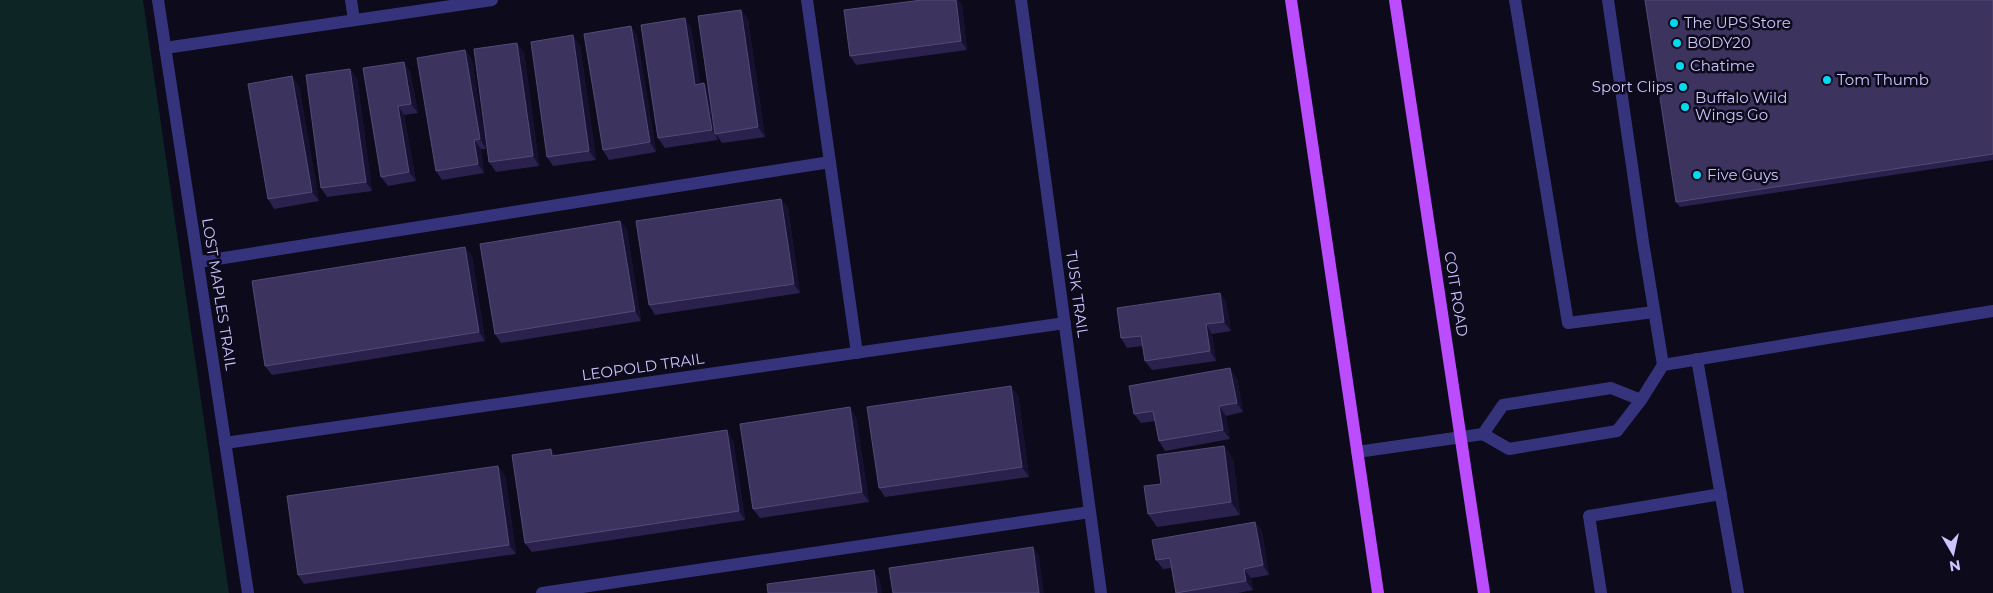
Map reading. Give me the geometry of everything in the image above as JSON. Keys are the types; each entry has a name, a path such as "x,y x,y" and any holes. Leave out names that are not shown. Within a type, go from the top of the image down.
{"main road":[{"path":"1291,0 1378,593"},
{"name":"COIT ROAD","path":"1395,0 1484,593"}],"street":[{"name":"LOST MAPLES TRAIL","path":"158,0 248,593"},
{"path":"351,0 354,20"},
{"path":"165,48 492,0"},
{"path":"807,0 857,353"},
{"name":"TUSK TRAIL","path":"1021,0 1101,593"},
{"path":"1515,0 1568,323 1654,312"},
{"path":"1357,452 1483,434 1509,449 1616,431 1640,400 1663,365 1608,0"},
{"path":"198,262 830,162"},
{"path":"1663,365 1993,311"},
{"name":"LEOPOLD TRAIL","path":"225,443 1065,323"},
{"path":"1697,359 1736,593"},
{"path":"1483,434 1503,405 1612,388 1640,400"},
{"path":"1601,593 1589,516 1721,494"},
{"path":"542,593 1090,512"}],"green space":[{"path":"0,0 143,0 229,593 0,593"}],"building":[{"path":"922,0 956,0 961,41 850,56 844,10"},
{"name":"Tom Thumb","path":"1645,0 1993,0 1993,154 1676,202"},
{"path":"741,10 758,127 715,134 698,16"},
{"path":"685,18 695,85 704,83 712,130 658,138 641,25"},
{"path":"631,26 650,142 603,150 584,34"},
{"path":"573,35 589,151 547,157 531,42"},
{"path":"517,43 533,156 489,162 474,49"},
{"path":"465,50 480,139 474,140 478,164 436,171 417,58"},
{"path":"404,62 411,104 398,106 409,172 381,177 363,68"},
{"path":"350,69 366,182 321,188 306,75"},
{"path":"292,76 312,192 268,199 248,84"},
{"path":"781,199 794,284 649,305 636,221"},
{"path":"620,221 635,311 495,334 480,244"},
{"path":"465,247 479,332 265,366 252,281"},
{"path":"1220,293 1224,322 1206,324 1210,351 1145,361 1141,336 1121,338 1117,308"},
{"path":"1230,368 1237,403 1219,406 1223,430 1159,441 1153,411 1134,414 1129,386"},
{"path":"1011,386 1022,467 879,488 867,407"},
{"path":"850,407 862,492 753,509 740,424"},
{"path":"727,430 739,511 525,543 512,455 551,449 552,456"},
{"path":"1224,446 1231,502 1148,514 1144,486 1161,484 1157,455"},
{"path":"498,466 509,545 298,575 287,496"},
{"path":"1255,522 1263,565 1244,569 1246,581 1176,593 1170,558 1156,560 1152,540"},
{"path":"1033,547 1039,593 893,593 889,568"},
{"path":"874,570 877,593 768,593 767,584"}],"place":[{"name":"The UPS Store","path":"1674,23"},
{"name":"BODY20","path":"1677,43"},
{"name":"Chatime","path":"1680,66"},
{"name":"Tom Thumb","path":"1827,80"},
{"name":"Sport Clips","path":"1683,87"},
{"name":"Buffalo Wild Wings Go","path":"1685,107"},
{"name":"Five Guys","path":"1697,175"}]}
